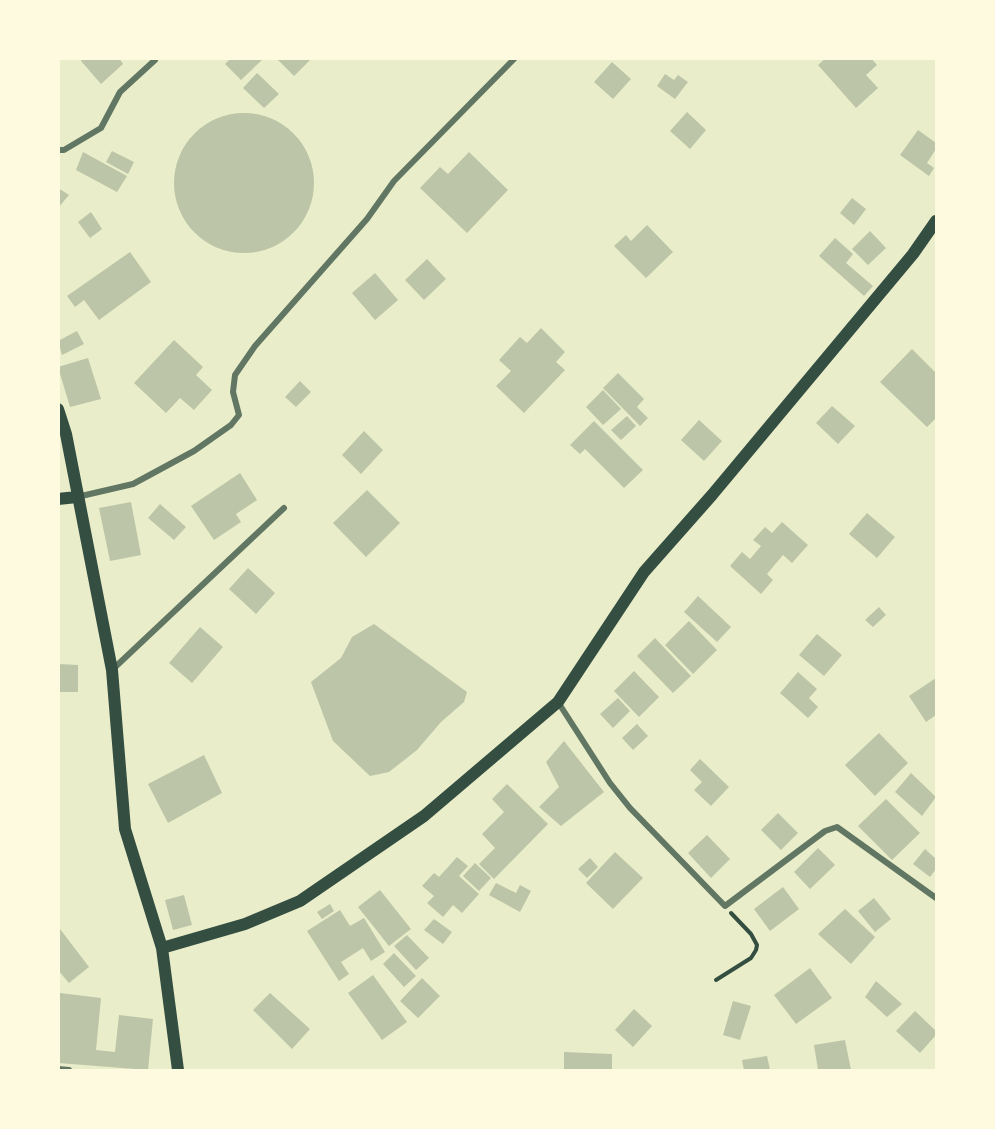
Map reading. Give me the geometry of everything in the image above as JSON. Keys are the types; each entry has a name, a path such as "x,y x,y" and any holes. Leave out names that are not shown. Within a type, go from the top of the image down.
{"main road":[{"path":"162,948 245,924 300,901 424,816 558,702 644,572 712,495 913,254 936,221"},
{"path":"58,409 66,434 112,669 125,829 162,948 178,1071"},
{"path":"58,499 77,497"}],"street":[{"path":"77,497 133,484 194,451 231,425 239,415 233,392 235,375 255,346 367,219 394,181 515,58"},
{"path":"58,150 64,150 101,128 120,92 155,60"},
{"path":"112,669 284,508"},
{"path":"558,702 616,791 725,906 825,831 837,827 936,898"},
{"path":"58,1069 69,1071"}],"path":[{"path":"913,58 922,58"},
{"path":"716,980 751,957 757,945 751,934 725,906"}],"building":[{"path":"83,58 119,58 123,64 101,84 81,61"},
{"path":"231,58 264,58 241,80 225,64"},
{"path":"276,58 312,58 294,76"},
{"path":"826,58 871,58 877,65 866,75 878,88 856,108 818,65"},
{"path":"612,62 631,79 613,99 594,82"},
{"path":"257,73 279,94 264,108 243,88"},
{"path":"665,74 674,80 678,75 688,82 675,99 657,86"},
{"path":"687,112 706,130 690,149 670,131"},
{"path":"244,113 271,119 283,125 293,134 302,144 308,156 314,183 308,210 302,222 293,232 283,241 271,247 244,253 217,247 205,241 195,232 186,222 180,210 174,183 180,156 186,144 195,134 205,125 217,119"},
{"path":"918,130 936,143 936,149 927,163 934,168 929,176 900,155"},
{"path":"112,151 134,162 128,174 106,162"},
{"path":"83,152 127,176 117,192 76,170"},
{"path":"469,152 508,190 467,233 420,188 440,167 448,174"},
{"path":"58,188 69,195 58,208"},
{"path":"852,198 866,209 854,225 840,213"},
{"path":"91,212 102,229 90,238 78,222"},
{"path":"647,225 673,252 646,278 614,246 626,235 631,241"},
{"path":"870,231 886,248 868,265 852,249"},
{"path":"835,238 853,254 846,263 873,286 864,296 819,256"},
{"path":"130,252 151,282 99,320 84,300 75,307 67,296"},
{"path":"427,259 446,279 424,300 405,280"},
{"path":"375,273 398,300 375,320 352,293"},
{"path":"541,328 565,352 556,362 565,370 524,413 496,386 511,371 499,360 520,337 527,343"},
{"path":"77,331 84,344 62,355 58,341"},
{"path":"174,340 203,367 196,375 212,390 194,410 180,398 166,413 134,383"},
{"path":"912,349 936,373 936,418 927,427 880,382"},
{"path":"88,358 101,399 70,407 58,367"},
{"path":"618,373 644,399 637,407 648,418 640,426 603,388"},
{"path":"300,381 311,392 296,407 285,397"},
{"path":"603,390 621,409 603,425 586,407"},
{"path":"832,406 855,426 838,444 816,423"},
{"path":"627,416 636,426 621,440 611,430"},
{"path":"699,420 722,441 704,461 681,440"},
{"path":"594,421 643,470 624,488 585,449 580,454 570,445"},
{"path":"364,431 383,450 361,474 342,455"},
{"path":"240,473 257,500 236,514 241,522 214,540 191,506"},
{"path":"367,490 400,523 366,557 333,523"},
{"path":"131,502 141,555 110,561 99,508"},
{"path":"160,504 186,527 174,540 148,518"},
{"path":"867,513 895,537 877,558 849,534"},
{"path":"782,522 808,545 792,563 783,555 767,574 773,580 761,594 730,566 742,552 750,559 761,546 753,540 765,527 772,533"},
{"path":"248,568 275,593 256,614 229,589"},
{"path":"698,596 731,627 717,642 684,612"},
{"path":"879,607 886,615 873,627 865,620"},
{"path":"689,621 717,650 693,674 665,645"},
{"path":"374,624 467,692 464,702 441,722 417,750 389,772 370,776 333,741 311,682 341,658 352,637"},
{"path":"200,627 223,647 192,683 169,663"},
{"path":"817,634 842,655 824,676 799,655"},
{"path":"655,638 691,676 673,693 637,656"},
{"path":"58,664 78,665 78,692 58,692"},
{"path":"634,671 659,697 639,717 614,691"},
{"path":"798,672 817,689 809,698 818,707 808,718 780,693"},
{"path":"936,678 936,715 926,722 909,696"},
{"path":"618,698 630,711 613,728 600,714"},
{"path":"637,724 648,736 633,750 622,738"},
{"path":"879,733 908,763 875,796 845,765"},
{"path":"564,741 604,792 561,826 539,807 559,787 546,762"},
{"path":"204,755 222,793 168,823 148,784"},
{"path":"700,759 729,787 711,806 694,790 702,782 690,770"},
{"path":"911,773 936,797 922,816 895,792"},
{"path":"507,784 548,824 494,879 479,864 495,848 482,834 504,812 492,799"},
{"path":"886,799 920,833 892,860 858,826"},
{"path":"778,813 798,833 781,850 761,830"},
{"path":"707,835 730,859 711,878 688,853"},
{"path":"818,848 835,865 810,889 794,872"},
{"path":"925,849 936,859 936,869 930,877 913,864"},
{"path":"615,852 643,878 613,909 586,883"},
{"path":"457,857 468,866 459,876 479,894 462,913 453,905 443,917 427,903 434,896 422,886 434,873 439,877"},
{"path":"590,858 598,867 587,878 578,869"},
{"path":"475,863 491,878 479,891 463,876"},
{"path":"496,883 516,893 520,885 531,891 520,912 489,895"},
{"path":"783,887 799,909 770,931 754,909"},
{"path":"380,890 411,929 389,946 358,907"},
{"path":"184,895 192,925 173,930 165,900"},
{"path":"874,898 891,919 875,932 858,911"},
{"path":"330,904 334,911 322,919 317,912"},
{"path":"845,909 875,937 851,964 818,934"},
{"path":"340,910 350,926 364,918 385,952 371,961 363,948 341,962 349,974 339,981 307,931"},
{"path":"434,919 452,932 443,944 424,930"},
{"path":"60,929 89,967 69,983 58,970"},
{"path":"407,935 429,958 416,970 394,946"},
{"path":"394,953 416,976 404,987 383,964"},
{"path":"810,968 832,998 796,1024 774,995"},
{"path":"373,975 407,1022 382,1040 348,993"},
{"path":"422,978 440,996 418,1018 400,1001"},
{"path":"876,981 902,1004 887,1017 865,997"},
{"path":"60,993 101,998 96,1050 115,1052 119,1015 153,1019 148,1070 58,1063"},
{"path":"270,993 310,1029 292,1049 253,1010"},
{"path":"733,1001 751,1006 740,1040 723,1035"},
{"path":"634,1009 652,1026 633,1047 615,1030"},
{"path":"915,1011 936,1031 936,1035 920,1053 896,1031"},
{"path":"845,1040 851,1070 818,1070 814,1045"},
{"path":"564,1052 612,1054 612,1070 564,1070"},
{"path":"767,1056 770,1070 744,1070 742,1060"}]}
